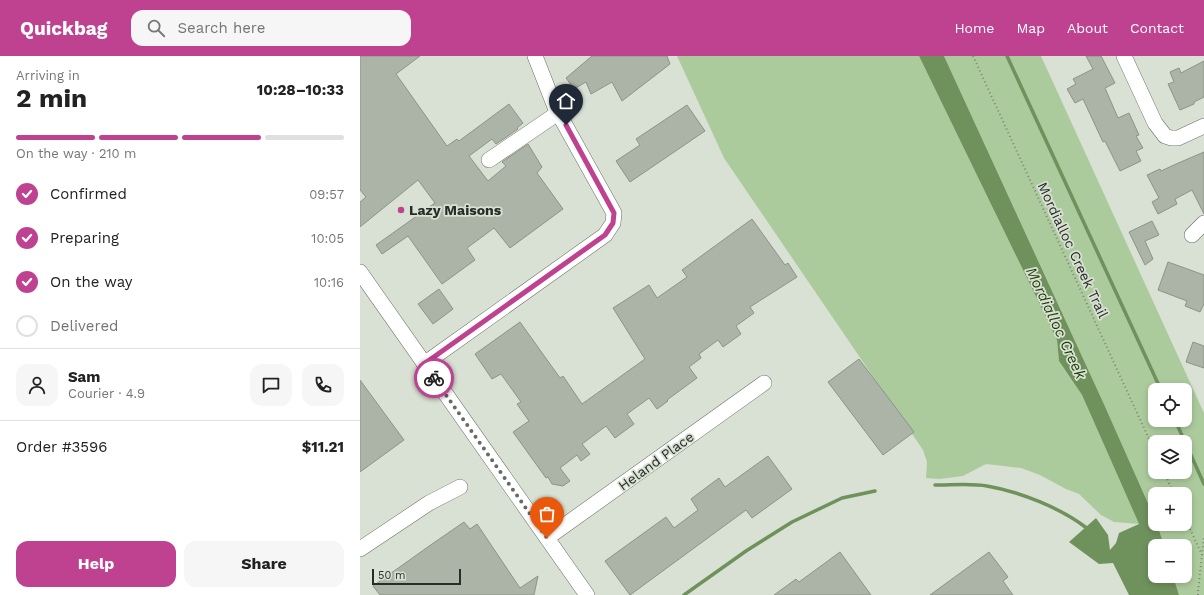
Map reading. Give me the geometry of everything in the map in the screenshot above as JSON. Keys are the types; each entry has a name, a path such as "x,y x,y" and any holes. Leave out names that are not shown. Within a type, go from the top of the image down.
{"street":[{"path":"424,364 605,235 613,223 614,213 558,113 535,56"},
{"path":"1124,56 1155,123 1165,136 1178,138 1204,126"},
{"path":"489,160 558,113"},
{"path":"1192,235 1204,223"},
{"path":"360,272 587,595"},
{"name":"Heland Place","path":"547,538 764,383"},
{"path":"360,549 429,503 460,487"}],"path":[{"name":"Mordialloc Creek Trail","path":"973,56 1148,437"},
{"path":"1191,531 1202,556"},
{"path":"1198,595 1204,536"}],"shaded area":[{"path":"677,56 919,56 1057,340 1059,361 1082,395 1139,524 1114,522 1101,515 1079,494 1040,475 1021,468 986,464 963,476 939,479 926,478 927,462 923,450 724,158"},
{"path":"944,56 1041,56 1190,383 1148,383 1148,427 1192,427 1192,387 1204,413 1204,595 1179,595 1175,583 1192,583 1192,539 1161,539 1159,531 1192,531 1192,487 1148,487 1148,503"}],"water":[{"name":"Mordialloc Creek","path":"919,56 944,56 1148,503 1148,531 1159,531 1162,539 1148,539 1148,583 1175,583 1179,595 1129,595 1113,563 1099,564 1069,542 1096,518 1108,535 1110,550 1116,543 1119,533 1139,524 1082,395 1059,361 1057,340"}],"building":[{"path":"360,56 420,56 396,74 447,146 457,139 459,141 509,104 523,123 517,128 518,129 496,144 492,139 469,156 488,181 506,166 502,162 528,144 542,167 537,173 563,209 510,248 494,228 467,248 475,260 442,284 408,236 382,254 376,245 435,203 418,180 360,227 360,202 366,197 360,190"},
{"path":"592,56 667,56 670,64 622,101 612,82 591,94 586,82 574,89 566,78"},
{"path":"1086,56 1101,56 1115,83 1105,88 1118,118 1129,113 1139,135 1136,136 1143,148 1136,151 1141,161 1120,171 1105,141 1103,142 1083,99 1075,103 1067,89 1076,84 1073,79 1093,69"},
{"path":"1204,61 1204,97 1194,102 1194,104 1180,110 1168,84 1174,82 1170,72 1179,68 1181,73"},
{"path":"687,105 705,131 630,182 616,161 640,145 636,139"},
{"path":"1204,152 1204,214 1192,190 1175,199 1177,204 1158,214 1152,202 1159,198 1147,175 1160,169 1161,171"},
{"path":"752,219 785,265 788,263 797,277 750,307 754,313 736,326 741,334 723,347 718,340 699,354 701,358 689,367 697,378 657,409 649,398 627,414 634,424 615,438 606,426 582,444 590,454 581,461 577,455 560,468 570,481 563,486 552,484 548,477 546,478 513,432 529,421 517,404 521,402 501,374 492,379 475,354 520,322 560,378 563,376 582,404 645,359 613,308 649,285 657,298 687,277 682,270"},
{"path":"1152,221 1159,235 1145,241 1153,259 1145,265 1129,232"},
{"path":"1168,262 1204,275 1204,304 1200,312 1185,306 1187,301 1158,290"},
{"path":"439,289 453,309 433,324 418,304"},
{"path":"1193,342 1204,346 1204,368 1186,362"},
{"path":"859,359 914,432 883,455 828,382"},
{"path":"360,380 404,440 360,472"},
{"path":"768,456 792,489 752,518 746,510 630,595 605,561 666,517 674,528 698,510 691,499 719,478 725,487"},
{"path":"464,522 470,529 477,524 520,588 538,576 534,595 380,595 373,586"},
{"path":"840,552 871,595 774,595 796,579 799,582"},
{"path":"989,552 1008,577 1003,581 1013,595 930,595"}],"waterway":[{"path":"1007,56 1158,383"},
{"path":"1178,427 1182,435"},
{"path":"1192,457 1204,484"},
{"path":"935,485 981,485 1013,492 1066,514 1088,529"},
{"path":"684,595 746,551 792,522 842,498 875,491"}],"way so far":[{"path":"434,378 547,538"}],"place":[{"name":"Lazy Maisons","path":"401,210"}],"route":[{"path":"434,378 424,364 605,235 613,223 614,213 602,188 566,125"}]}
